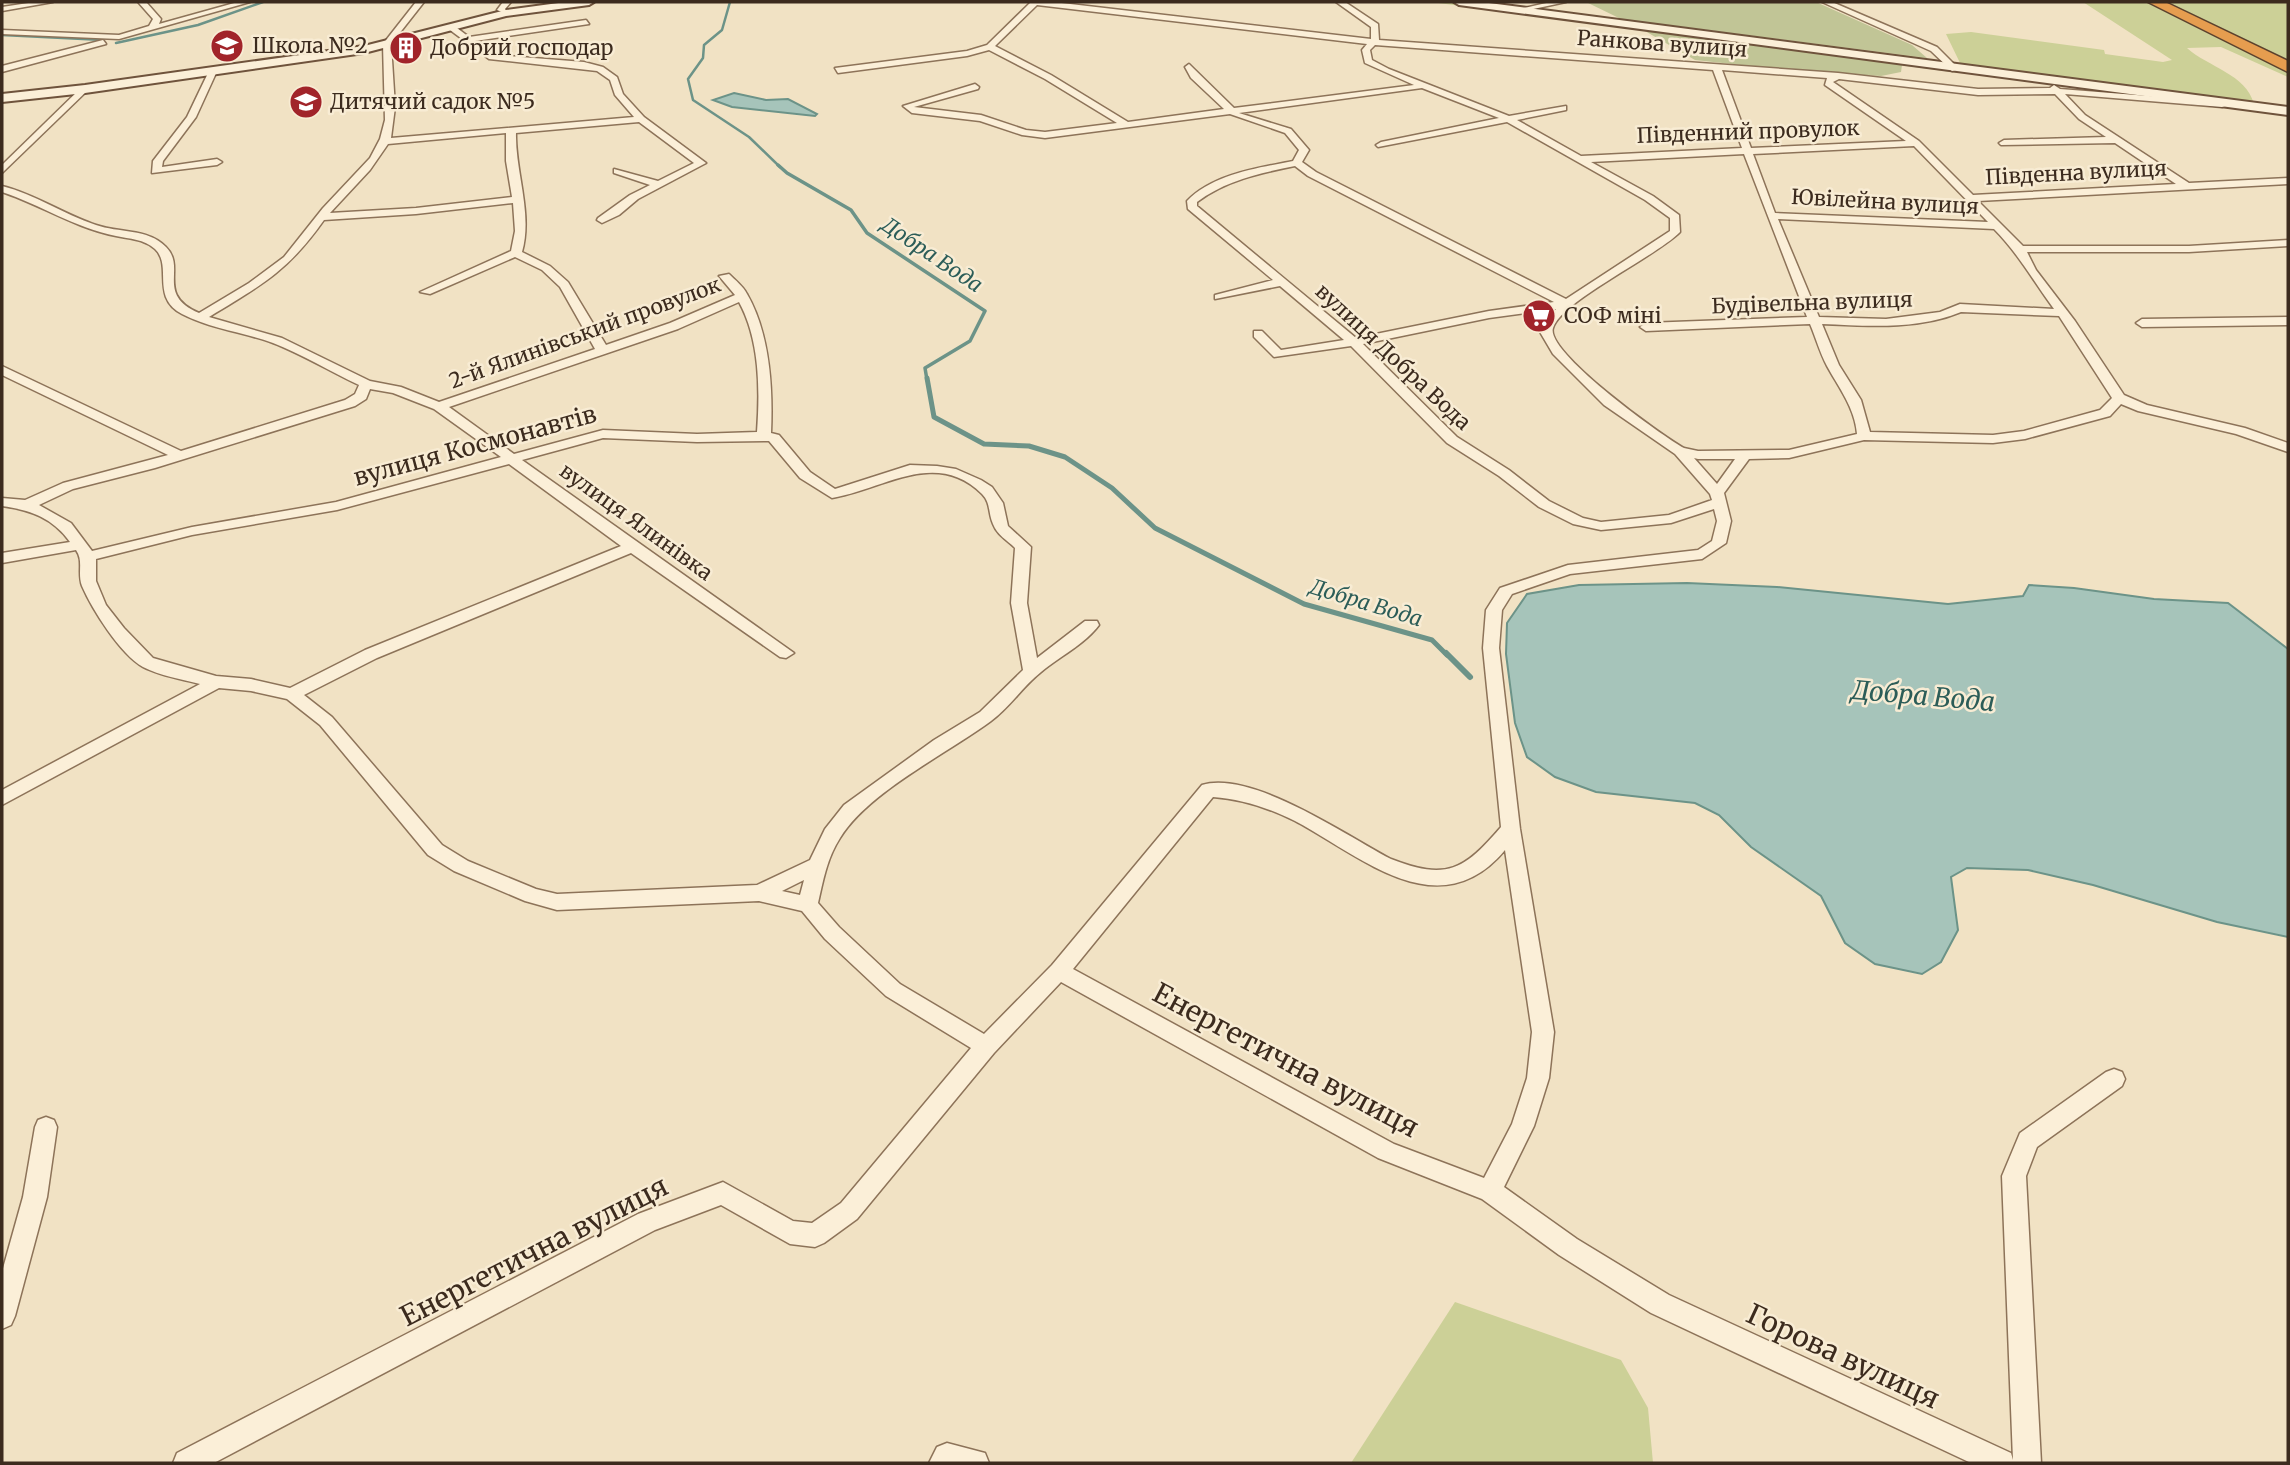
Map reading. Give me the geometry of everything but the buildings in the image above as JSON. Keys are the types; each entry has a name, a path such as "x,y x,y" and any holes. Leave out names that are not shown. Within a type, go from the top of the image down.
{"highway":[{"path":"2155,2 2288,67"}],"street":[{"path":"2,9 49,2"},
{"path":"142,2 157,19 152,29"},
{"path":"2,69 246,2"},
{"path":"202,316 278,269 351,186 384,141 390,76 387,44 421,2"},
{"path":"2,98 85,89 387,44 506,8 589,2"},
{"path":"838,70 967,53 990,47 1035,2"},
{"name":"Ранкова вулиця","path":"1035,2 1373,42 1837,76 1978,92 2054,87"},
{"path":"1340,2 1375,26 1376,38 1366,50 1368,61 1386,72 1506,118 1649,198 1675,217 1675,232 1567,304 1547,325 1546,332 1557,351 1609,402 1639,427 1680,451 1698,455 1789,454 1864,436 1993,439 2025,435 2105,413 2119,398"},
{"path":"1459,2 1915,63 2054,87 2288,111"},
{"path":"1520,10 1562,2"},
{"path":"1826,2 1934,49 1955,69"},
{"path":"466,40 586,22"},
{"path":"450,27 492,57 584,65 600,69 614,79 619,95 641,119 701,163 634,197 603,220"},
{"path":"2,32 119,37"},
{"path":"2,38 68,40 83,43 85,47"},
{"path":"990,47 1048,77 1125,124"},
{"path":"1915,63 1910,74 1837,76 1828,83 1916,143 2020,249 2031,271 2119,398 2143,408 2240,431 2288,448"},
{"path":"1189,67 1194,76 1231,110 1253,121 1288,131 1304,150 1297,163 1312,174 1567,304"},
{"name":"Ювілейна вулиця","path":"1717,68 1745,151 1833,365 1854,400 1863,423 1864,436"},
{"path":"213,71 191,117 158,161 156,171 217,162"},
{"path":"975,87 908,106 912,110 981,118 1034,135 1423,86"},
{"name":"Південна вулиця","path":"2054,87 2070,107 2186,186"},
{"path":"2,170 85,89"},
{"path":"1381,145 1563,108"},
{"path":"384,141 641,119"},
{"path":"426,292 482,265 516,253 520,243 518,199 511,163 511,131"},
{"path":"2004,143 2115,140"},
{"name":"Південний провулок","path":"1582,159 1916,143"},
{"name":"вулиця Добра Вода","path":"1297,163 1259,171 1215,186 1192,201 1192,207 1354,342 1452,440 1504,473 1544,504 1578,522 1601,526 1671,519 1718,497"},
{"path":"618,171 660,185"},
{"name":"Південна вулиця","path":"1969,198 2288,181"},
{"name":"вулиця Ялинівка","path":"2,189 35,200 93,228 148,239 163,250 167,263 168,293 183,310 217,324 278,341 366,384 396,390 439,406 632,547 786,653"},
{"path":"321,217 416,211 518,199"},
{"name":"Ювілейна вулиця","path":"1771,216 1997,226"},
{"path":"2276,243 2288,256"},
{"path":"2020,249 2165,249 2288,243"},
{"path":"516,253 527,262 545,267 559,280 577,303 603,351"},
{"name":"2-й Ялинівський провулок","path":"725,276 737,285 750,312 763,373 766,407 764,436"},
{"path":"1219,297 1281,282"},
{"name":"2-й Ялинівський провулок","path":"439,406 674,326 743,296"},
{"path":"1258,334 1278,354 1312,345 1354,342 1485,314 1567,304"},
{"name":"Будівельна вулиця","path":"1646,327 1815,320 1886,323 1943,315 1960,308 2061,313"},
{"path":"2142,323 2288,321"},
{"path":"2,370 177,454"},
{"path":"27,506 68,486 350,403 361,396 366,384"},
{"name":"вулиця Космонавтів","path":"2,558 83,550 337,506 603,433 697,438 764,436"},
{"path":"764,436 774,438 805,475 832,494 853,491 900,471 923,469 972,480 986,490 1000,512 999,521 1003,530 1016,538 1023,547 1018,603 1031,671"},
{"path":"1490,1191 1522,1126 1538,1078 1543,1032 1511,829 1491,648 1494,610 1506,591 1568,570 1702,554 1719,543 1724,521 1718,497 1680,451"},
{"path":"1718,497 1745,455"},
{"path":"2,502 47,513 66,526 83,550 88,581 99,606 136,652 164,669 216,682 251,685 292,694 326,721 435,850 461,866 532,896 557,902 759,893 808,905 832,933 893,990 986,1046"},
{"path":"292,694 371,654 632,547"},
{"path":"808,905 817,865 832,834 851,810 940,744 986,716 1017,689 1031,671 1091,625"},
{"path":"2,798 216,682"},
{"name":"Енергетична вулиця","path":"187,1463 647,1222 723,1193 790,1232 815,1235 849,1211 986,1046 1059,971 1208,790 1253,798 1300,815 1404,874 1431,878 1474,868 1511,829"},
{"path":"759,893 817,865"},
{"name":"Енергетична вулиця","path":"1059,971 1386,1151 1490,1191 1568,1247 1660,1304"},
{"path":"2027,1463 2014,1176 2028,1140 2114,1079"},
{"path":"2,1316 35,1197 46,1127"},
{"name":"Горова вулиця","path":"1660,1304 2001,1463"},
{"path":"943,1463 947,1457 975,1463"}],"green space":[{"path":"1431,2 1489,2 1927,58 1928,61 1963,71 1959,73"},
{"path":"1586,2 1816,2 1912,45 1927,58 1621,19"},
{"path":"2083,2 2288,2 2288,77 2221,47 2187,48 2235,78 2250,94 2254,104 1961,65 1946,34 1971,32 2104,50 2105,54 2163,62 2172,60"},
{"path":"1645,31 1902,65 1901,72 1881,76 1806,72 1695,60"},
{"path":"1455,1302 1621,1360 1648,1408 1653,1463 1351,1463"}],"water":[{"path":"734,93 766,100 788,99 817,114 815,116 732,107 713,100"},
{"path":"1687,583 1777,587 1948,604 2023,596 2029,585 2154,599 2228,603 2288,649 2288,937 2217,922 2093,885 2028,870 1967,868 1951,877 1958,930 1941,962 1922,974 1875,964 1845,943 1821,896 1751,847 1719,815 1695,803 1596,792 1555,777 1527,757 1515,723 1506,654 1507,623 1527,594 1579,585"}],"waterway":[{"path":"116,43 198,25 263,2"},
{"name":"Добра Вода","path":"730,2 722,30 704,45 703,58 688,79 693,100 749,137 780,167"},
{"path":"2,35 103,40"},
{"name":"Добра Вода","path":"778,165 851,210 867,233 985,311 970,341 925,368 927,380"},
{"name":"Добра Вода","path":"927,378 934,417 984,444 1029,446 1065,457 1112,488 1155,528 1304,604 1432,640 1447,655"},
{"name":"Добра Вода","path":"1446,653 1470,677"}],"place":[{"name":"Школа №2","path":"227,46"},
{"name":"Добрий господар","path":"406,48"},
{"name":"Дитячий садок №5","path":"306,102"},
{"name":"СОФ міні","path":"1539,316"}]}
